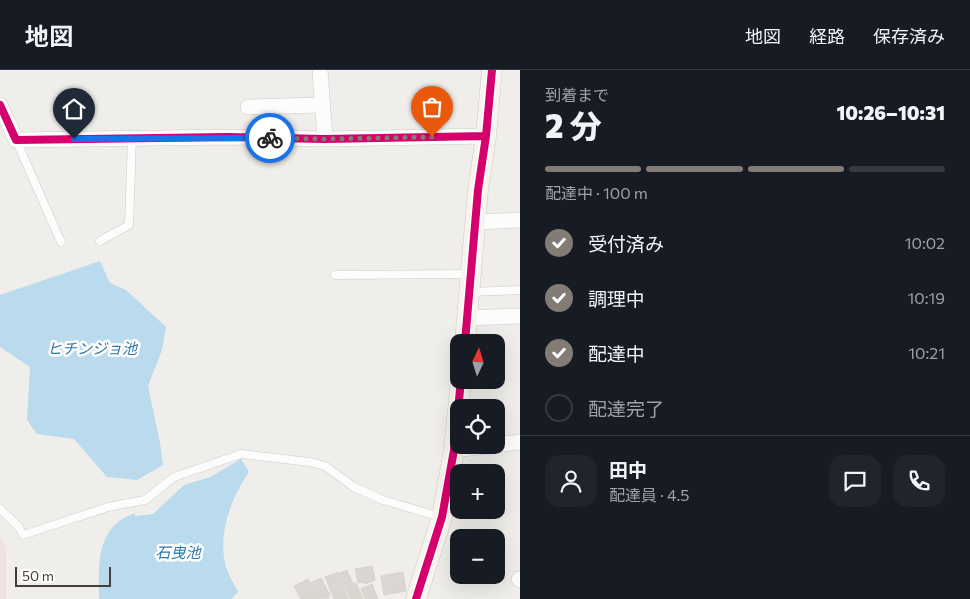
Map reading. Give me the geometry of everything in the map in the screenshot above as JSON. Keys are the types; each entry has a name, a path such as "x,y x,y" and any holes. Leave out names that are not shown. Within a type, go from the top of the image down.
{"street":[{"path":"320,70 325,139"},
{"path":"466,334 478,190 486,136 492,70"},
{"path":"0,105 16,140 227,137 325,139 486,136"},
{"path":"248,107 323,105"},
{"path":"476,222 520,220"},
{"path":"467,318 520,316"},
{"path":"505,444 520,442"},
{"path":"416,599 442,517 453,454"}],"lane":[{"path":"100,241 129,224 132,138"},
{"path":"16,140 61,242"},
{"path":"335,275 470,283 520,290"},
{"path":"0,509 19,527 23,535 108,507 145,500 174,477 241,454 310,462 325,466 354,487 368,494 412,510 442,517"}],"shaded area":[{"path":"0,537 6,547 6,599 0,599"}],"water":[{"name":"ヒチンジョ池","path":"100,261 110,283 126,290 166,327 162,350 148,386 163,465 137,480 107,477 74,439 37,434 27,420 30,367 0,347 0,295"},
{"name":"石曳池","path":"241,459 249,472 231,505 223,542 226,567 238,592 231,599 99,599 99,573 102,548 112,528 122,519 135,513 135,516 153,514 184,485 210,477"}],"building":[{"path":"372,566 375,580 365,584 365,582 358,583 355,569"},
{"path":"347,570 353,584 356,583 363,599 350,599 339,573"},
{"path":"338,572 348,599 334,599 325,577"},
{"path":"403,572 406,591 384,595 381,576"},
{"path":"321,578 330,595 328,596 329,598 301,599 294,586 308,579 310,583"},
{"path":"372,584 378,599 365,599 361,589"}],"cycle path":[{"path":"466,334 478,190 486,136 492,70"},
{"path":"0,105 16,140 227,137 325,139 486,136"},
{"path":"416,599 442,517 454,450 460,389"}],"way so far":[{"path":"270,138 432,137"}],"route":[{"path":"74,139 270,138"}]}
